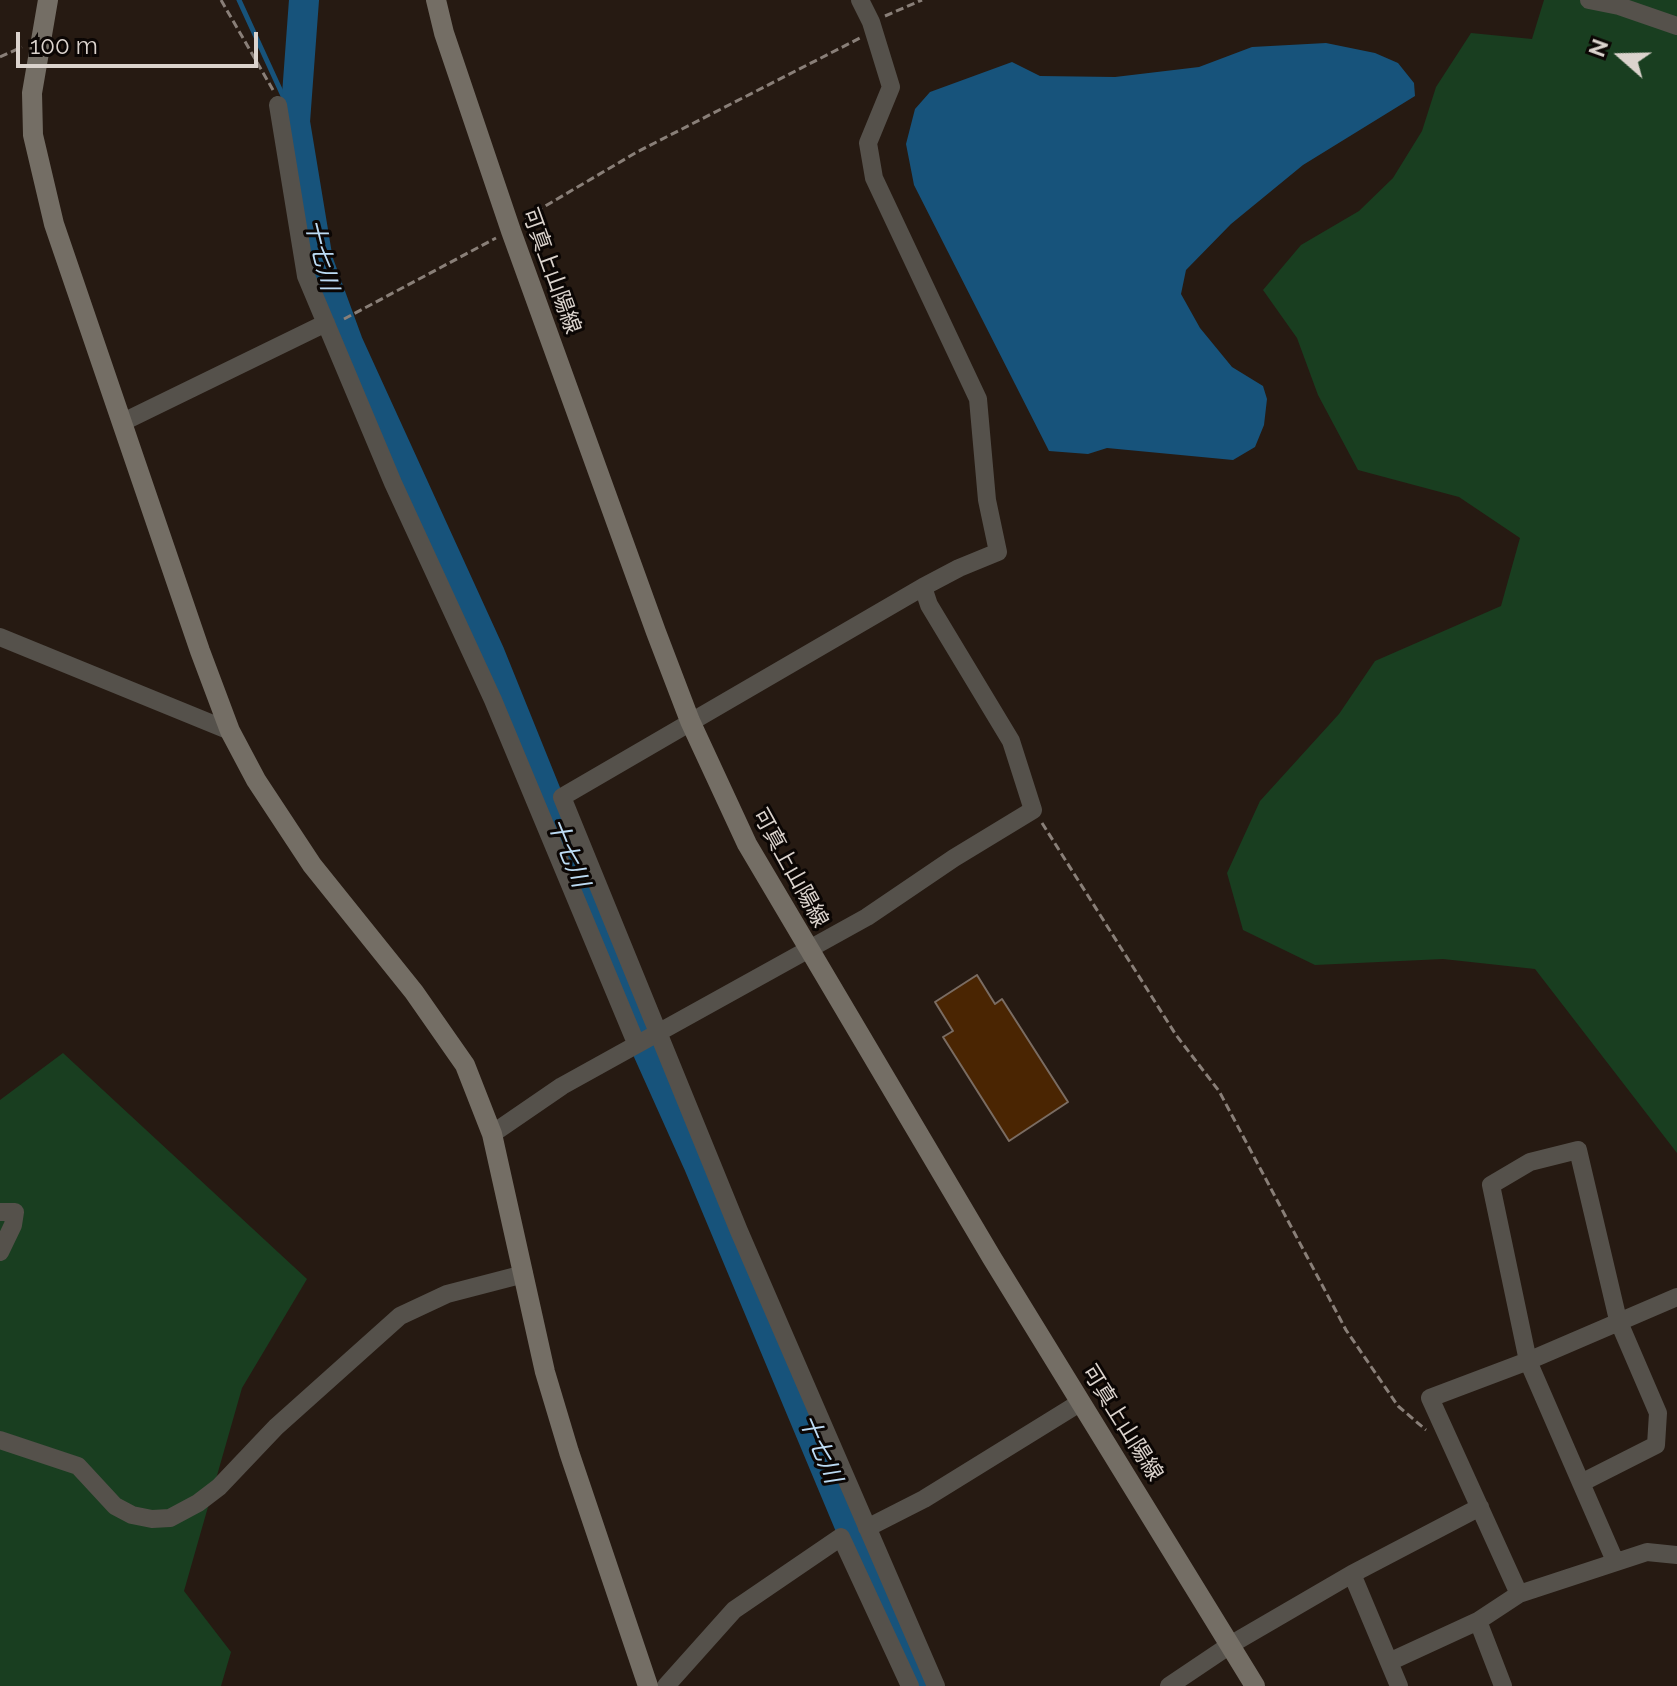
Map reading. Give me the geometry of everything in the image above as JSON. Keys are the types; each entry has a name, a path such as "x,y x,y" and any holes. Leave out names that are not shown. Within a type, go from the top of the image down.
{"main road":[{"path":"48,0 32,93 33,135 54,224 123,422 139,479 230,731 256,780 312,865 414,992 465,1065 492,1134 545,1372 648,1686"},
{"name":"可真上山陽線","path":"436,0 444,33 511,231 690,721 747,844 808,950 1255,1686"}],"street":[{"path":"860,0 873,27 891,87 868,143 874,178 978,399 987,500 998,552 923,587 562,797 745,1244 936,1686"},
{"path":"1589,0 1619,6 1677,26"},
{"path":"278,105 306,276 335,321 393,483 493,700 636,1043"},
{"path":"123,422 335,321"},
{"path":"492,1134 562,1086 636,1043 867,917 954,858 1033,810 1011,741 929,605 923,587"},
{"path":"0,637 230,731"},
{"path":"1581,1483 1656,1445 1658,1413 1618,1320 1578,1150 1530,1162 1491,1185 1528,1361 1581,1483 1615,1561"},
{"path":"0,1212 15,1212 13,1225 0,1252"},
{"path":"0,1440 78,1466 115,1506 132,1515 152,1519 170,1518 219,1487 276,1427 400,1316 447,1294 524,1274"},
{"path":"1519,1594 1430,1398 1528,1361 1677,1297"},
{"path":"867,1528 924,1499 1081,1402"},
{"path":"1169,1686 1230,1645 1352,1574 1480,1507"},
{"path":"666,1686 734,1610 841,1537 910,1686"},
{"path":"1389,1662 1478,1621 1519,1594 1647,1552 1677,1555"},
{"path":"1352,1574 1399,1686"},
{"path":"1478,1621 1503,1686"}],"path":[{"path":"221,0 272,87 278,105"},
{"path":"335,321 511,231 530,214 637,152 922,0"},
{"path":"0,57 20,47 39,48"},
{"path":"1033,810 1176,1035 1219,1091 1354,1342 1398,1406 1430,1434 1448,1436"}],"green space":[{"path":"1544,0 1677,0 1677,1153 1535,969 1443,959 1315,965 1243,930 1227,873 1260,801 1339,714 1375,661 1501,606 1520,538 1459,497 1358,470 1318,395 1297,338 1263,290 1301,245 1359,211 1393,178 1422,131 1436,87 1471,33 1532,39"},
{"path":"63,1053 307,1279 242,1388 184,1591 231,1652 221,1686 0,1686 0,1100"}],"water":[{"path":"1326,43 1375,53 1398,63 1414,83 1415,96 1303,165 1231,224 1186,270 1181,294 1200,328 1232,367 1263,386 1267,399 1264,425 1255,447 1233,460 1107,448 1088,454 1049,451 914,185 906,144 915,109 930,92 1012,62 1040,76 1115,77 1199,67 1252,47"}],"building":[{"path":"977,975 995,1004 1002,999 1068,1102 1009,1141 943,1037 953,1031 935,1002"}],"waterway":[{"path":"239,0 295,122"},
{"name":"十七川","path":"304,0 295,122 318,261 348,343 490,654 633,1018 698,1163 859,1548 923,1686"}]}
